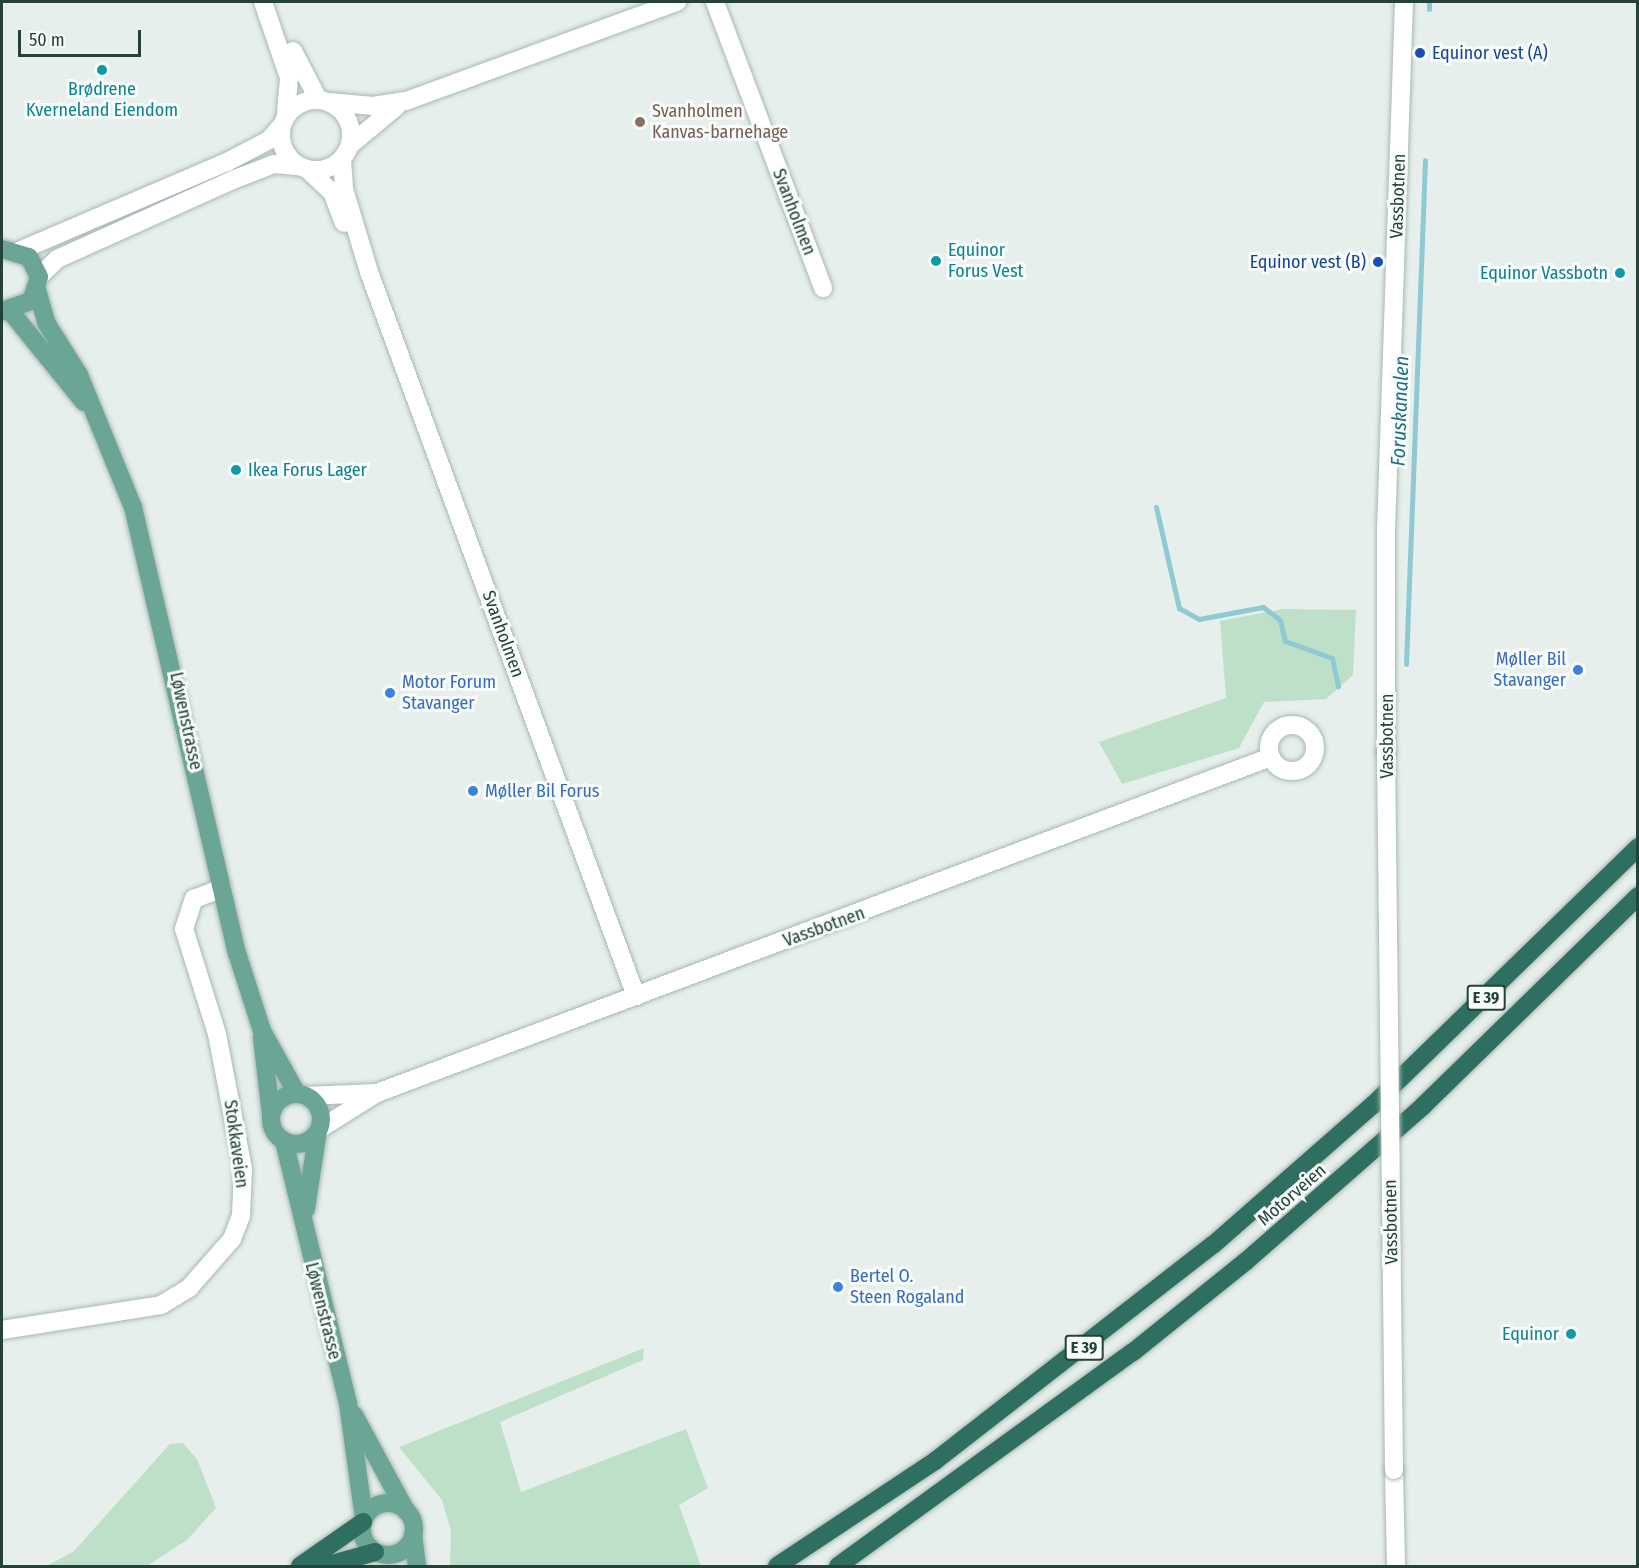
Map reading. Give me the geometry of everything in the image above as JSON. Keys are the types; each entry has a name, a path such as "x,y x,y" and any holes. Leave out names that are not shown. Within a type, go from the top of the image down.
{"highway":[{"name":"E 39","path":"777,1566 1036,1386 1214,1244 1373,1105 1637,847"},
{"name":"Motorveien","path":"838,1566 945,1492 1133,1352 1351,1172 1638,896"},
{"path":"300,1566 363,1521"},
{"path":"325,1566 380,1558"}],"main road":[{"path":"7,312 31,301 38,283 10,250"},
{"name":"Løwenstrasse","path":"38,283 47,324 79,375 146,549 222,888 262,1030 271,1115"},
{"name":"Løwenstrasse","path":"7,312 96,417"},
{"name":"Løwenstrasse","path":"262,1030 301,1095"},
{"path":"301,1095 320,1114 318,1130 304,1143 284,1141 271,1115 280,1100 301,1095"},
{"name":"Løwenstrasse","path":"304,1217 318,1130"},
{"name":"Løwenstrasse","path":"284,1141 304,1217 317,1294 348,1403 363,1521"},
{"name":"Løwenstrasse","path":"348,1403 405,1511"},
{"path":"413,1534 401,1552 380,1558 365,1543 363,1521 383,1504 405,1511 413,1534 417,1566"}],"street":[{"path":"263,2 289,78 284,121 284,152 303,168"},
{"path":"275,2 301,75 324,101 348,121 346,152"},
{"path":"10,250 227,162 269,140 284,121 306,101 373,106 406,101 677,2"},
{"name":"Svanholmen","path":"716,2 823,288"},
{"name":"Vassbotnen","path":"1395,1566 1386,752 1386,530 1404,2"},
{"path":"38,283 57,259 235,179 274,164 319,171 346,152 406,101"},
{"name":"Svanholmen","path":"346,152 344,189 369,272 636,996"},
{"name":"Svanholmen","path":"303,168 332,192 369,272"},
{"name":"Vassbotnen","path":"318,1130 376,1093 1271,757"},
{"name":"Stokkaveien","path":"2,1330 161,1305 189,1288 232,1239 241,1216 243,1169 218,1034 184,929 185,912 194,899 222,888"},
{"name":"Vassbotnen","path":"301,1095 376,1093"}],"green space":[{"path":"1283,609 1356,610 1353,675 1326,699 1264,702 1239,748 1122,784 1099,742 1226,698 1220,621"},
{"path":"644,1348 643,1360 500,1422 521,1492 686,1429 708,1488 679,1505 701,1566 450,1566 451,1531 442,1500 399,1447"},
{"path":"183,1443 197,1459 216,1508 187,1540 147,1566 47,1566 74,1551 170,1444"}],"waterway":[{"name":"Foruskanalen","path":"1429,2 1429,9"},
{"name":"Foruskanalen","path":"1406,664 1425,160"},
{"path":"1156,507 1179,608 1199,619 1263,607 1280,620 1285,641 1332,658 1338,686"}],"place":[{"name":"Equinor vest (A)","path":"1420,53"},
{"name":"Brødrene Kverneland Eiendom","path":"102,70"},
{"name":"Svanholmen Kanvas-barnehage","path":"640,122"},
{"name":"Equinor Forus Vest","path":"936,261"},
{"name":"Equinor vest (B)","path":"1378,262"},
{"name":"Equinor Vassbotn","path":"1620,273"},
{"name":"Ikea Forus Lager","path":"236,470"},
{"name":"Møller Bil Stavanger","path":"1578,670"},
{"name":"Motor Forum Stavanger","path":"390,693"},
{"name":"Møller Bil Forus","path":"473,791"},
{"name":"Bertel O. Steen Rogaland","path":"838,1287"},
{"name":"Equinor","path":"1571,1334"}]}
